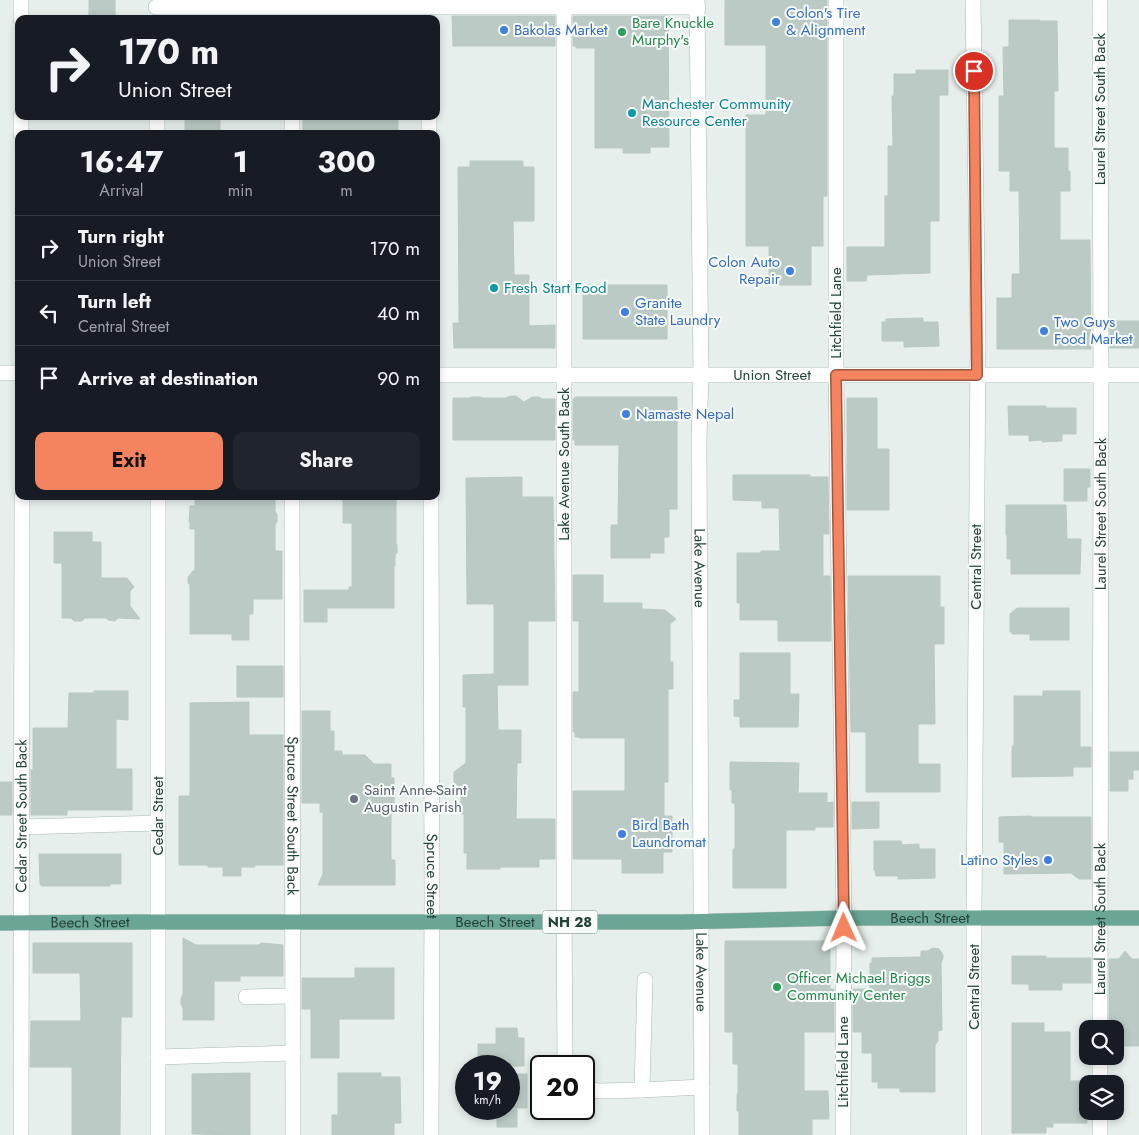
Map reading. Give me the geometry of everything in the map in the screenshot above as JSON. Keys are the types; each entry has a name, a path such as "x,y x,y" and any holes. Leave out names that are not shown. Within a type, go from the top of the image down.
{"main road":[{"name":"Beech Street","path":"0,924 564,922 844,918 1139,918"}],"street":[{"path":"20,0 21,15"},
{"name":"Litchfield Lane","path":"836,0 836,375 844,918 843,1135"},
{"name":"Central Street","path":"973,0 977,375 974,1135"},
{"name":"Laurel Street South Back","path":"1100,0 1100,1020"},
{"path":"156,9 213,3 292,13 698,3"},
{"name":"Lake Avenue","path":"698,3 701,375 699,459 702,1135"},
{"name":"Lake Avenue South Back","path":"564,7 565,1055"},
{"path":"0,373 15,373"},
{"name":"Union Street","path":"440,375 1139,375"},
{"name":"Cedar Street South Back","path":"21,1135 22,500"},
{"name":"Cedar Street","path":"158,500 158,1135"},
{"name":"Spruce Street South Back","path":"292,500 293,1135"},
{"name":"Spruce Street","path":"431,500 431,1135"},
{"path":"22,827 158,823"},
{"path":"642,1090 645,980"},
{"path":"246,997 292,996"},
{"path":"158,1057 293,1053"},
{"path":"595,1090 702,1087"},
{"path":"1100,1120 1100,1135"}],"building":[{"path":"89,0 115,0 115,15 89,15"},
{"path":"725,0 827,0 827,196 823,196 823,246 811,246 811,285 769,285 769,246 746,246 746,115 766,115 766,45 725,45"},
{"name":"Bakolas Market","path":"452,16 555,16 555,46 453,46"},
{"name":"Manchester Community Resource Center","path":"573,16 668,16 669,147 650,147 650,153 623,153 623,148 595,148 595,48 576,48 576,46 573,46"},
{"path":"1009,20 1057,21 1058,91 1054,91 1054,148 1068,148 1068,171 1070,171 1070,191 1060,191 1060,240 1090,240 1091,349 997,349 997,298 1012,298 1012,274 1020,274 1019,191 1010,191 1010,171 999,171 999,96 1004,96 1003,47 1009,47"},
{"path":"916,70 948,70 948,95 939,95 939,221 930,221 930,273 867,275 866,281 847,281 847,247 885,247 885,196 888,196 888,146 893,146 892,96 894,96 894,74 916,74"},
{"path":"185,120 220,120 220,130 185,130"},
{"path":"303,120 398,120 398,130 303,130"},
{"path":"470,161 523,161 523,167 534,167 534,221 513,221 514,275 529,275 529,326 555,325 555,348 454,348 453,323 459,323 458,167 470,167"},
{"name":"Granite State Laundry","path":"583,285 667,285 667,339 583,339"},
{"path":"923,318 923,322 938,322 939,346 904,347 904,341 882,341 882,322 886,322 886,319"},
{"path":"1110,321 1139,321 1139,348 1110,348"},
{"path":"516,396 524,402 532,397 555,399 555,440 453,440 453,398 506,398"},
{"path":"575,397 677,397 677,509 669,509 669,537 664,537 664,553 650,553 650,558 611,558 611,525 618,525 619,445 575,445 575,440 573,440 573,399"},
{"path":"847,398 877,398 877,449 889,449 889,510 847,510"},
{"path":"1008,406 1076,408 1076,434 1062,434 1062,441 1042,442 1042,440 1029,441 1029,435 1009,435"},
{"path":"1064,469 1090,469 1090,487 1087,487 1087,501 1064,501"},
{"path":"733,475 810,475 810,477 828,477 829,534 823,534 823,576 830,576 831,641 778,641 778,620 740,620 740,603 737,603 737,553 780,551 779,508 762,508 762,501 733,500"},
{"path":"522,477 522,497 553,497 555,621 528,621 528,685 497,685 498,730 521,730 521,763 517,763 516,819 555,819 555,859 539,859 539,867 467,869 467,853 464,853 464,814 461,814 461,788 454,782 454,772 466,763 466,707 463,707 463,675 494,674 494,604 467,604 466,478"},
{"path":"195,500 275,500 277,521 275,525 275,551 282,551 282,599 253,599 253,614 249,614 249,640 232,640 232,634 190,634 190,585 188,577 195,571 195,529 190,529 189,522 190,506 195,506"},
{"path":"343,500 396,500 397,553 394,566 394,608 327,608 327,622 304,622 304,590 349,590 349,587 352,587 352,523 343,523"},
{"path":"1006,505 1066,505 1067,539 1081,539 1080,574 1011,574 1011,559 1007,559"},
{"path":"54,532 92,532 92,542 101,542 101,578 127,578 134,587 130,591 130,606 140,619 118,618 115,621 106,618 85,618 82,621 74,621 71,618 62,618 62,563 54,563"},
{"path":"573,575 603,575 603,603 642,603 642,609 665,610 676,619 670,624 670,662 673,662 673,689 668,689 668,782 664,782 664,816 672,816 672,852 663,852 663,873 622,873 622,859 573,859 573,791 625,791 625,738 580,738 575,737 575,732 573,732 573,692 579,692 579,621 573,621"},
{"path":"848,576 940,576 940,607 944,607 944,644 934,644 935,724 918,724 918,764 940,764 940,792 866,792 866,732 851,732"},
{"path":"1017,608 1069,608 1069,640 1030,640 1030,634 1012,634 1010,632 1010,614"},
{"path":"740,653 790,653 790,694 799,694 798,727 740,727 740,717 734,716 734,700 740,700"},
{"path":"237,666 283,666 283,697 237,697"},
{"path":"94,691 128,691 128,720 116,719 116,769 132,769 132,810 67,810 67,815 31,815 33,728 68,728 69,693 94,693"},
{"path":"1043,691 1080,691 1080,747 1091,747 1091,767 1073,767 1073,776 1012,777 1014,696 1043,696"},
{"path":"249,702 249,735 283,735 283,865 241,867 241,876 223,876 223,867 179,865 179,796 190,796 190,703"},
{"name":"Saint Anne-Saint Augustin Parish","path":"302,711 330,711 330,731 334,731 334,751 342,751 342,755 365,755 374,764 391,764 391,778 394,778 394,812 391,812 391,860 395,860 395,885 318,885 323,874 323,812 320,812 320,803 302,803"},
{"path":"1110,752 1139,752 1139,770 1133,770 1133,779 1128,779 1128,791 1110,791"},
{"path":"730,762 799,763 798,793 827,793 827,803 833,802 833,827 815,827 815,830 786,830 786,888 733,888 735,803 732,803 732,790 730,790"},
{"path":"0,782 12,782 12,815 0,815"},
{"path":"852,802 879,802 879,828 852,829"},
{"name":"Latino Styles","path":"999,817 1091,817 1091,879 1079,879 1071,873 1004,874 1004,842 999,842"},
{"path":"874,841 901,841 902,845 919,844 919,849 935,849 935,878 898,879 898,876 876,876 874,870"},
{"path":"39,854 121,854 121,884 110,884 110,886 41,886"},
{"path":"183,938 196,945 258,945 262,943 283,945 283,976 240,976 240,981 214,981 214,1020 183,1020 181,999 183,994"},
{"path":"725,941 830,941 830,989 834,989 834,1032 804,1032 804,1091 828,1091 829,1119 812,1119 812,1135 739,1135 739,1111 737,1111 738,1064 733,1064 733,1032 725,1032"},
{"path":"33,943 132,943 132,1017 121,1017 120,1135 72,1135 72,1067 30,1067 31,1021 81,1021 80,973 33,973"},
{"path":"933,948 939,949 943,955 941,963 942,1030 938,1031 938,1041 935,1045 935,1092 900,1092 900,1088 878,1088 878,1082 872,1082 872,1053 862,1053 862,1032 853,1032 853,989 870,989 870,963 872,963 872,958 921,957 921,951"},
{"path":"1125,951 1132,959 1139,959 1139,1046 1124,1046 1124,1020 1109,1020 1109,959 1119,959"},
{"path":"1012,956 1091,958 1091,983 1062,983 1062,990 1029,990 1029,984 1012,984"},
{"path":"355,968 394,968 394,1019 339,1019 339,1058 311,1058 311,1009 302,1009 302,978 355,978"},
{"path":"1012,1023 1044,1023 1044,1032 1070,1032 1070,1081 1079,1081 1079,1120 1087,1120 1087,1123 1053,1123 1053,1127 1046,1127 1046,1133 1012,1133"},
{"path":"496,1028 517,1028 518,1038 524,1038 524,1066 520,1066 520,1055 478,1055 478,1044 496,1044"},
{"path":"250,1073 250,1135 192,1134 192,1074"},
{"path":"338,1073 381,1073 381,1077 400,1077 401,1123 394,1123 394,1135 332,1135 332,1115 338,1115"},
{"path":"520,1074 527,1074 527,1108 520,1108"},
{"path":"497,1120 517,1120 517,1127 497,1127"}],"place":[{"name":"Colon's Tire & Alignment","path":"776,22"},
{"name":"Bakolas Market","path":"504,30"},
{"name":"Bare Knuckle Murphy's","path":"622,32"},
{"name":"Manchester Community Resource Center","path":"632,113"},
{"name":"Colon Auto Repair","path":"790,271"},
{"name":"Fresh Start Food","path":"494,288"},
{"name":"Granite State Laundry","path":"625,312"},
{"name":"Two Guys Food Market","path":"1044,331"},
{"name":"Namaste Nepal","path":"626,414"},
{"name":"Saint Anne-Saint Augustin Parish","path":"354,799"},
{"name":"Bird Bath Laundromat","path":"622,834"},
{"name":"Latino Styles","path":"1048,860"},
{"name":"Officer Michael Briggs Community Center","path":"777,987"}],"route":[{"path":"844,928 836,375 977,375 974,71"}]}
